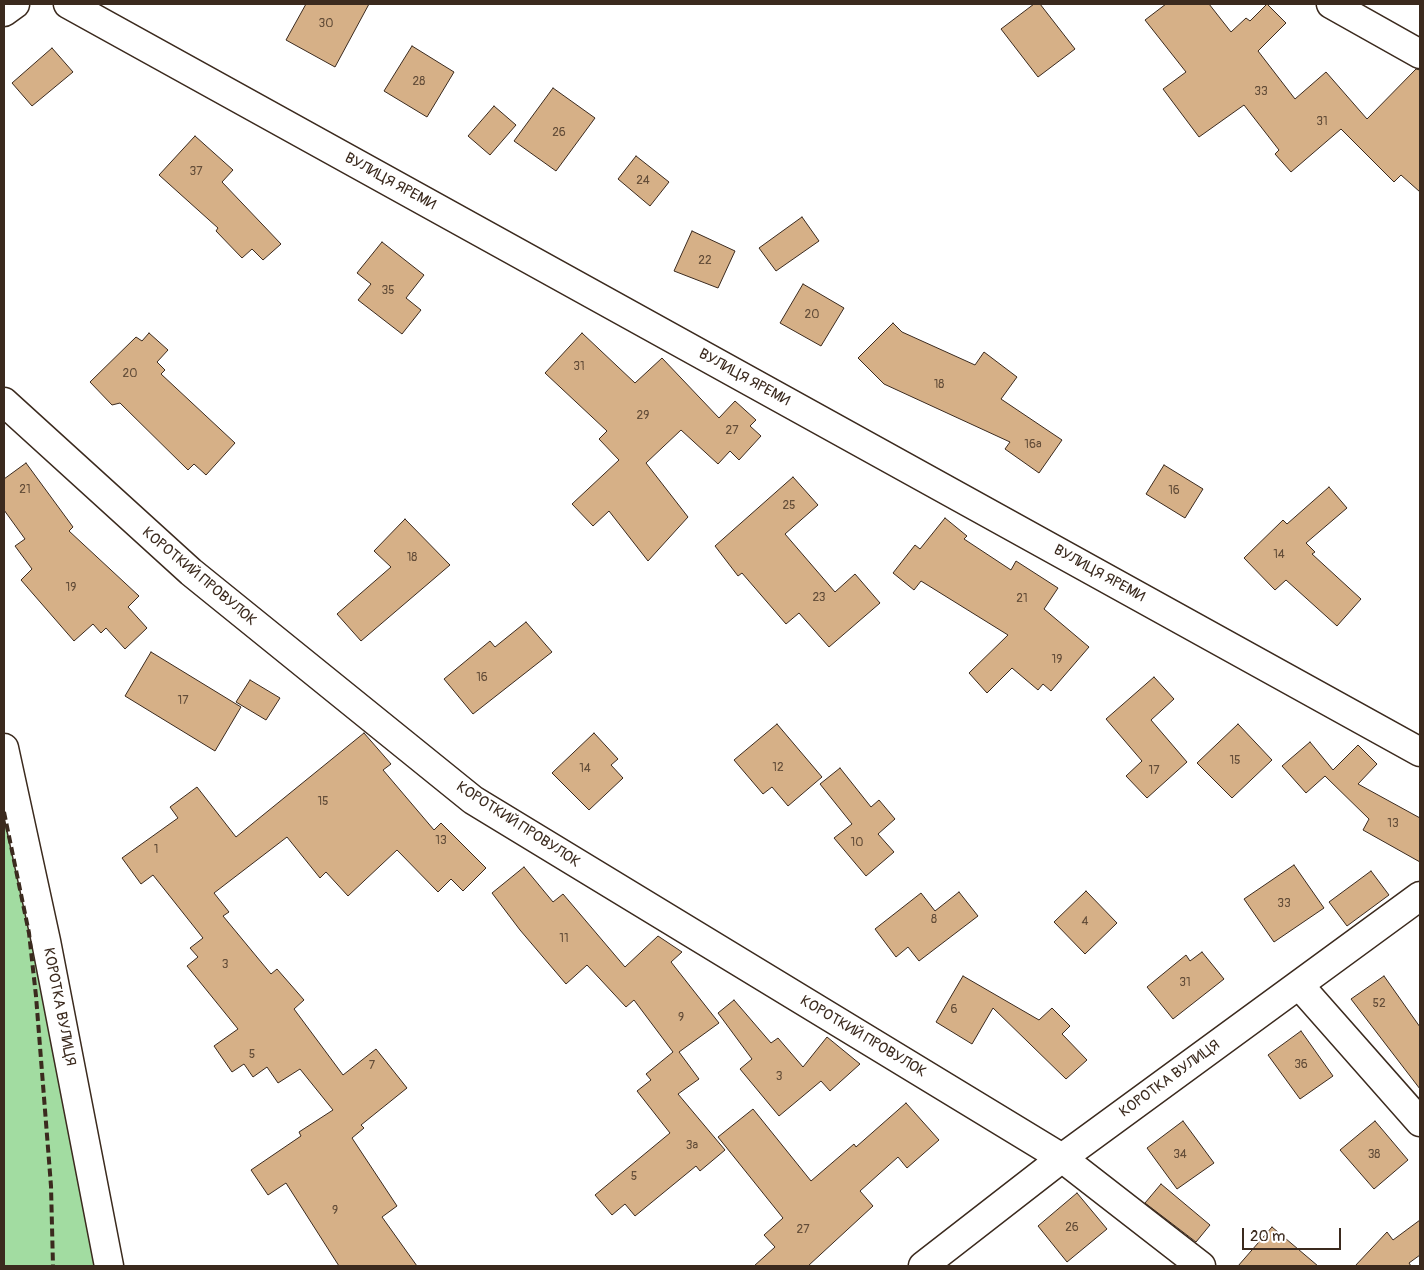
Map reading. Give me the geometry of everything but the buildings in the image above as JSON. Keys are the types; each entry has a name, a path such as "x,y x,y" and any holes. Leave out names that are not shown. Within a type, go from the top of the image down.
{"street":[{"path":"4,12 15,4"},
{"name":"ВУЛИЦЯ ЯРЕМИ","path":"68,4 1420,752"},
{"path":"1332,4 1420,54"},
{"name":"КОРОТКИЙ ПРОВУЛОК","path":"4,402 191,572 473,800 1062,1158 1201,1266"},
{"name":"КОРОТКА ВУЛИЦЯ","path":"4,748 46,941 109,1266"},
{"name":"КОРОТКА ВУЛИЦЯ","path":"923,1266 1062,1158 1420,896"},
{"path":"1299,985 1420,1122"}],"green space":[{"path":"4,749 109,1266 4,1266"}],"railway":[{"path":"4,812 29,933 36,996 51,1186 53,1266"}]}
